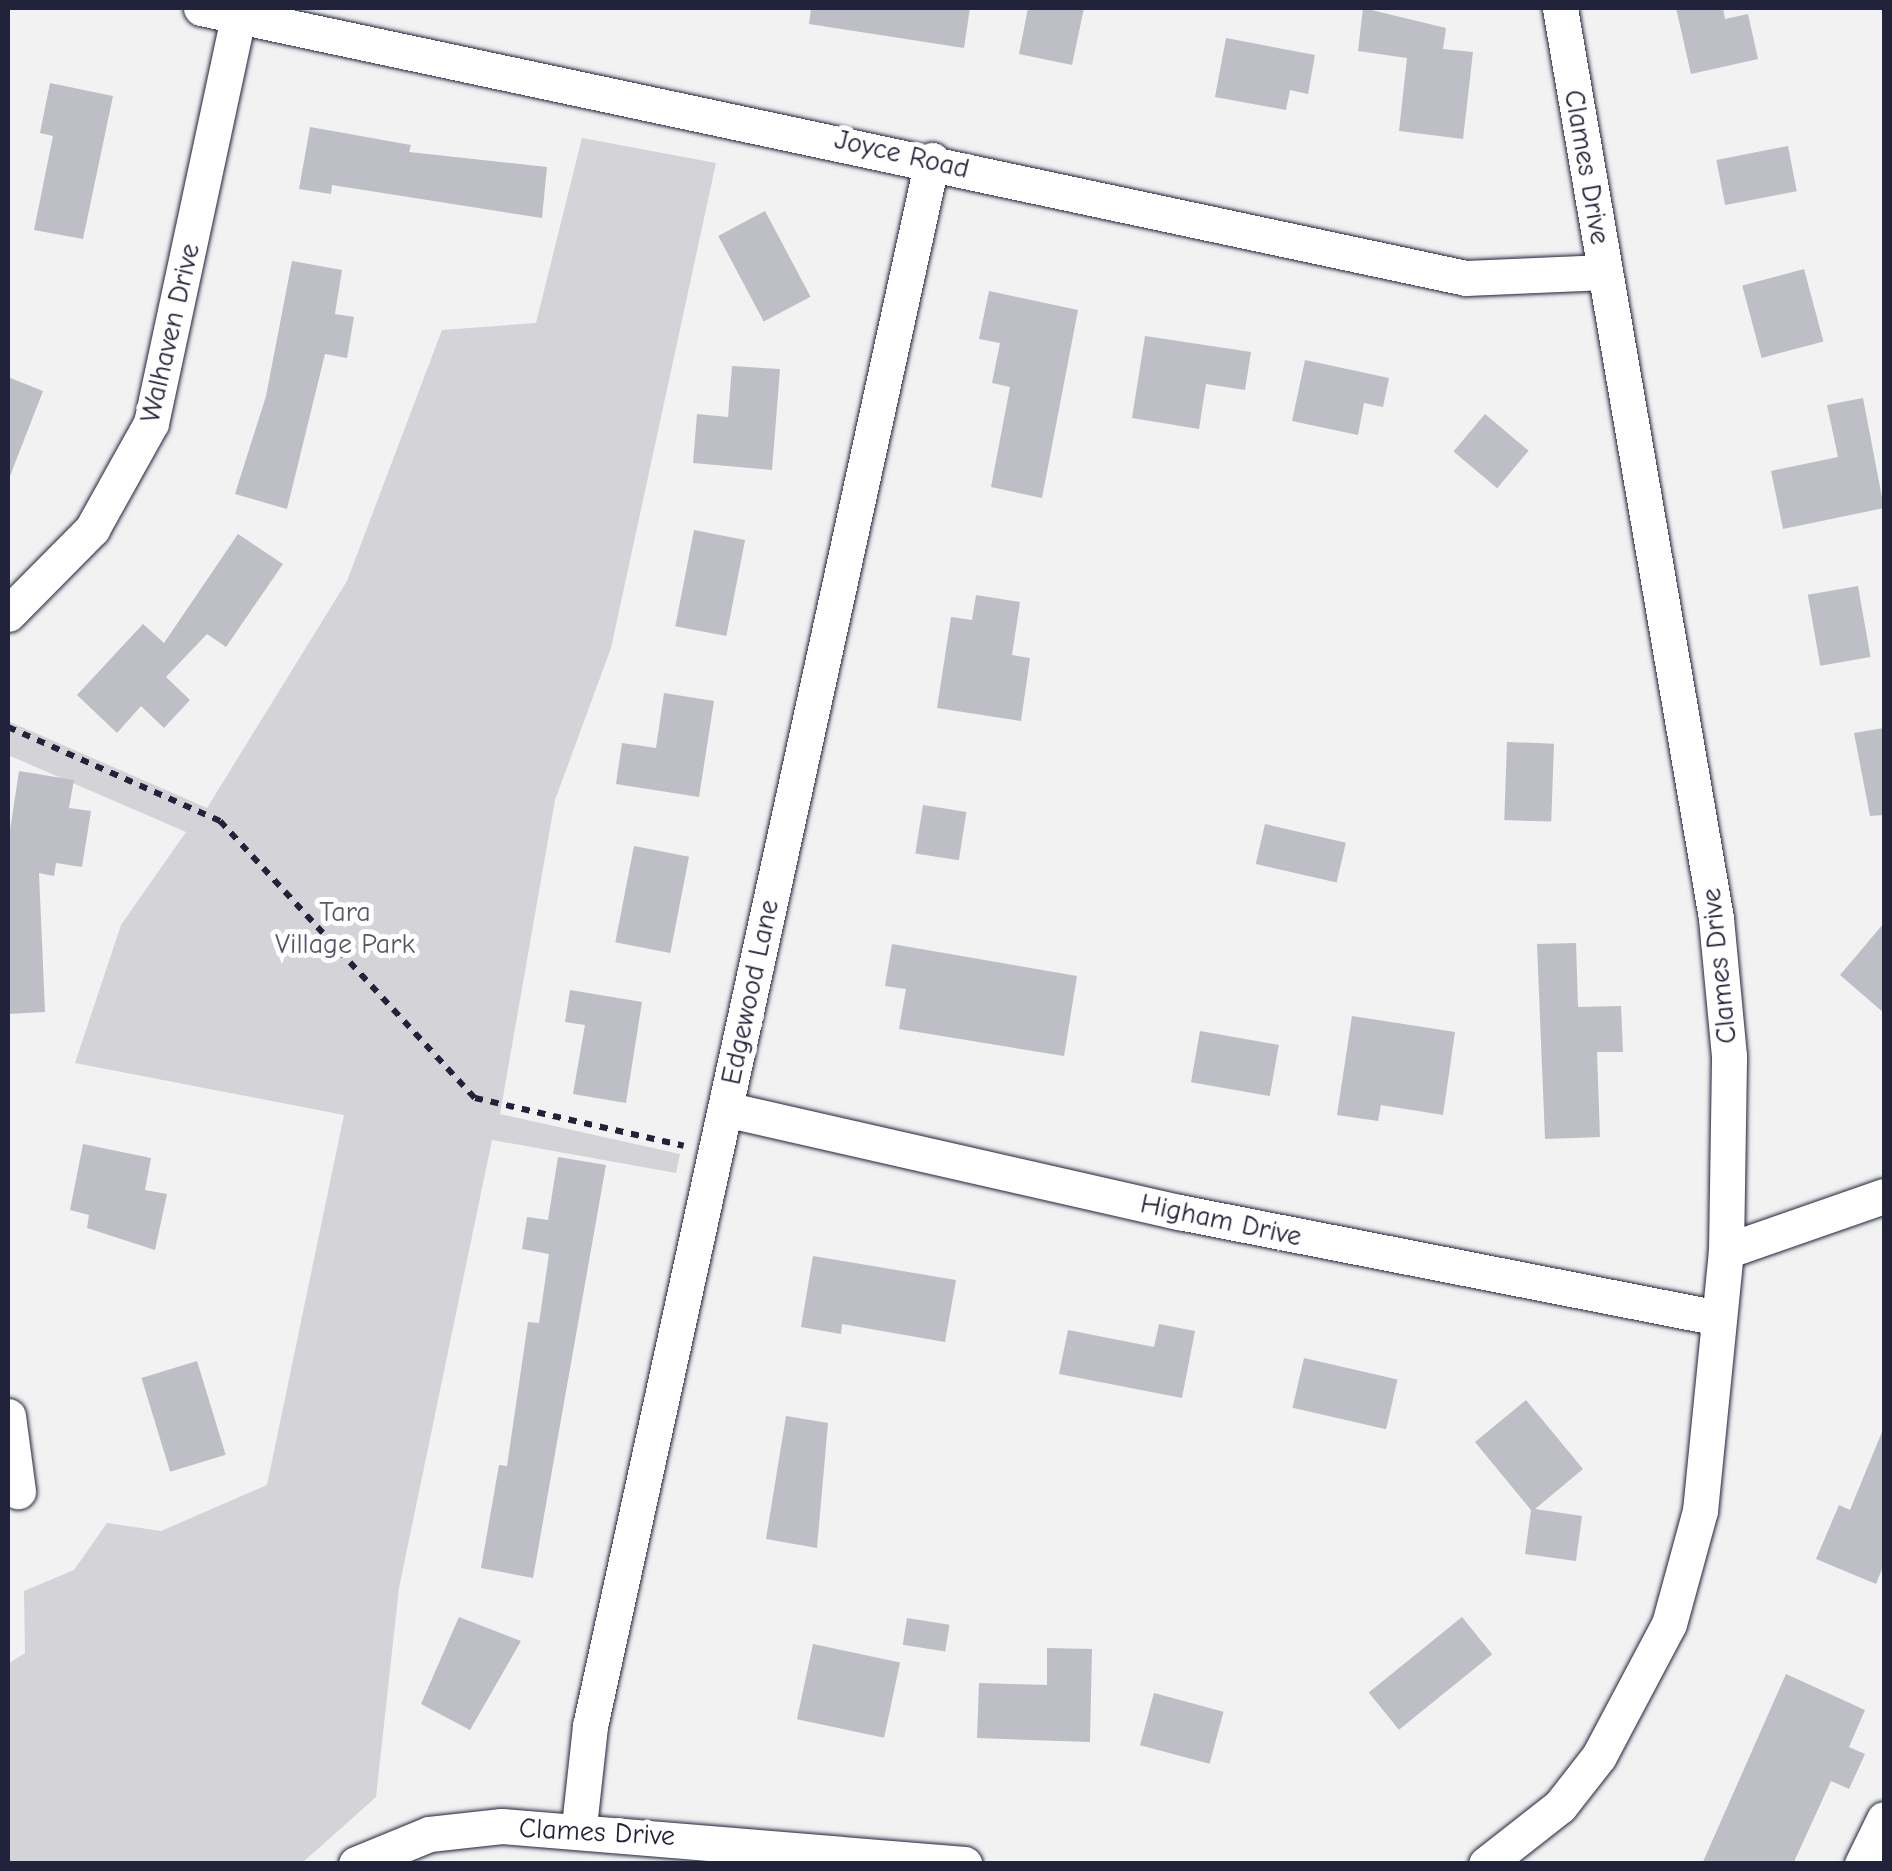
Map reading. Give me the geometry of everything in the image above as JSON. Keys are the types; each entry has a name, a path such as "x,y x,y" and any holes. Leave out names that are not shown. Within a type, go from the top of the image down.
{"street":[{"name":"Joyce Road","path":"202,8 239,12 932,160 1466,278 1605,272"},
{"name":"Clames Drive","path":"1509,1858 1600,1756 1669,1624 1700,1510 1726,1250 1728,1056 1716,918 1560,8"},
{"name":"Walhaven Drive","path":"8,614 92,529 151,424 239,12"},
{"name":"Edgewood Lane","path":"579,1826 590,1726 932,160"},
{"name":"Higham Drive","path":"725,1108 1179,1212 1720,1318"},
{"path":"1726,1250 1884,1196"},
{"path":"8,1416 18,1490"},
{"path":"1862,1864 1884,1820"},
{"name":"Clames Drive","path":"356,1864 445,1832 579,1826 964,1864"}],"path":[{"path":"8,727 220,821 475,1098 716,1151"}],"green space":[{"name":"Tara Village Park","path":"582,138 716,163 611,648 555,800 500,1114 680,1154 676,1173 492,1140 399,1588 376,1797 302,1863 8,1863 8,1664 25,1653 24,1591 74,1570 107,1523 161,1531 267,1485 344,1115 75,1063 121,925 186,832 8,755 8,721 207,808 347,581 442,330 536,323"}],"building":[{"path":"811,8 970,8 964,48 809,24"},
{"path":"1028,8 1084,8 1072,65 1019,54"},
{"path":"1363,8 1446,28 1443,49 1473,52 1463,139 1399,131 1407,58 1358,51"},
{"path":"1676,8 1723,8 1725,19 1748,14 1758,59 1691,74"},
{"path":"1226,38 1315,55 1308,94 1290,90 1286,110 1215,97"},
{"path":"50,83 113,96 83,239 34,230 53,136 40,133"},
{"path":"310,127 411,145 409,152 547,167 542,218 332,185 331,194 299,189"},
{"path":"1788,146 1797,191 1725,205 1716,160"},
{"path":"765,211 811,297 764,322 718,236"},
{"path":"292,261 342,270 335,314 354,317 347,358 325,354 287,509 235,494 266,396"},
{"path":"1804,269 1823,341 1762,358 1742,286"},
{"path":"989,291 1078,310 1042,498 991,487 1010,387 992,383 1000,343 979,339"},
{"path":"1145,336 1251,352 1245,390 1206,384 1199,429 1132,418"},
{"path":"1305,360 1389,378 1383,407 1364,403 1358,435 1292,421"},
{"path":"732,366 780,369 772,470 693,463 697,414 728,417"},
{"path":"8,377 43,391 10,476 8,476"},
{"path":"1863,398 1884,508 1783,529 1771,471 1838,457 1827,405"},
{"path":"1485,414 1529,451 1497,488 1454,452"},
{"path":"694,530 745,540 726,636 675,626"},
{"path":"238,534 283,564 226,647 207,634 166,677 190,700 164,728 141,706 117,733 77,695 143,624 164,643"},
{"path":"1858,586 1871,657 1820,666 1808,595"},
{"path":"976,595 1020,602 1012,655 1030,658 1021,721 937,708 951,617 972,620"},
{"path":"664,693 714,701 699,797 616,784 622,743 656,748"},
{"path":"1884,728 1884,815 1870,816 1854,733"},
{"path":"1507,742 1554,744 1551,822 1504,820"},
{"path":"19,771 74,780 69,808 91,811 82,867 56,863 54,876 39,873 45,1012 8,1014 8,843"},
{"path":"923,805 966,812 959,860 915,853"},
{"path":"1265,824 1346,843 1337,883 1256,864"},
{"path":"634,846 689,857 670,953 615,942"},
{"path":"1884,923 1884,1013 1840,975"},
{"path":"1576,943 1578,1007 1621,1006 1623,1052 1597,1052 1600,1137 1545,1139 1537,944"},
{"path":"892,944 1077,976 1064,1056 899,1029 906,989 885,986"},
{"path":"570,990 642,1002 626,1103 573,1094 585,1025 565,1022"},
{"path":"1352,1016 1455,1032 1443,1115 1381,1105 1378,1121 1337,1115"},
{"path":"1200,1031 1279,1045 1270,1096 1191,1082"},
{"path":"83,1144 151,1158 145,1190 167,1194 155,1250 87,1228 89,1215 70,1210"},
{"path":"558,1157 606,1165 533,1578 481,1568 499,1465 507,1466 528,1322 539,1323 549,1254 522,1249 527,1217 548,1220"},
{"path":"813,1256 956,1280 945,1342 842,1324 841,1334 801,1327"},
{"path":"1159,1324 1195,1331 1182,1398 1059,1374 1068,1330 1154,1347"},
{"path":"1304,1358 1398,1380 1386,1429 1293,1408"},
{"path":"197,1361 226,1455 170,1472 142,1378"},
{"path":"1526,1400 1583,1469 1535,1509 1582,1516 1576,1561 1525,1554 1531,1510 1475,1442"},
{"path":"786,1416 828,1423 817,1548 766,1539"},
{"path":"1884,1427 1884,1564 1876,1584 1816,1559 1839,1505 1850,1510"},
{"path":"459,1617 521,1641 470,1730 421,1704"},
{"path":"1462,1617 1492,1654 1399,1730 1369,1693"},
{"path":"907,1618 949,1625 945,1651 903,1645"},
{"path":"813,1644 900,1663 884,1738 797,1719"},
{"path":"1047,1648 1092,1649 1090,1742 977,1738 979,1683 1047,1685"},
{"path":"1786,1674 1865,1710 1849,1747 1865,1754 1849,1789 1831,1781 1793,1864 1702,1864"},
{"path":"1154,1693 1224,1712 1210,1764 1140,1745"}]}
